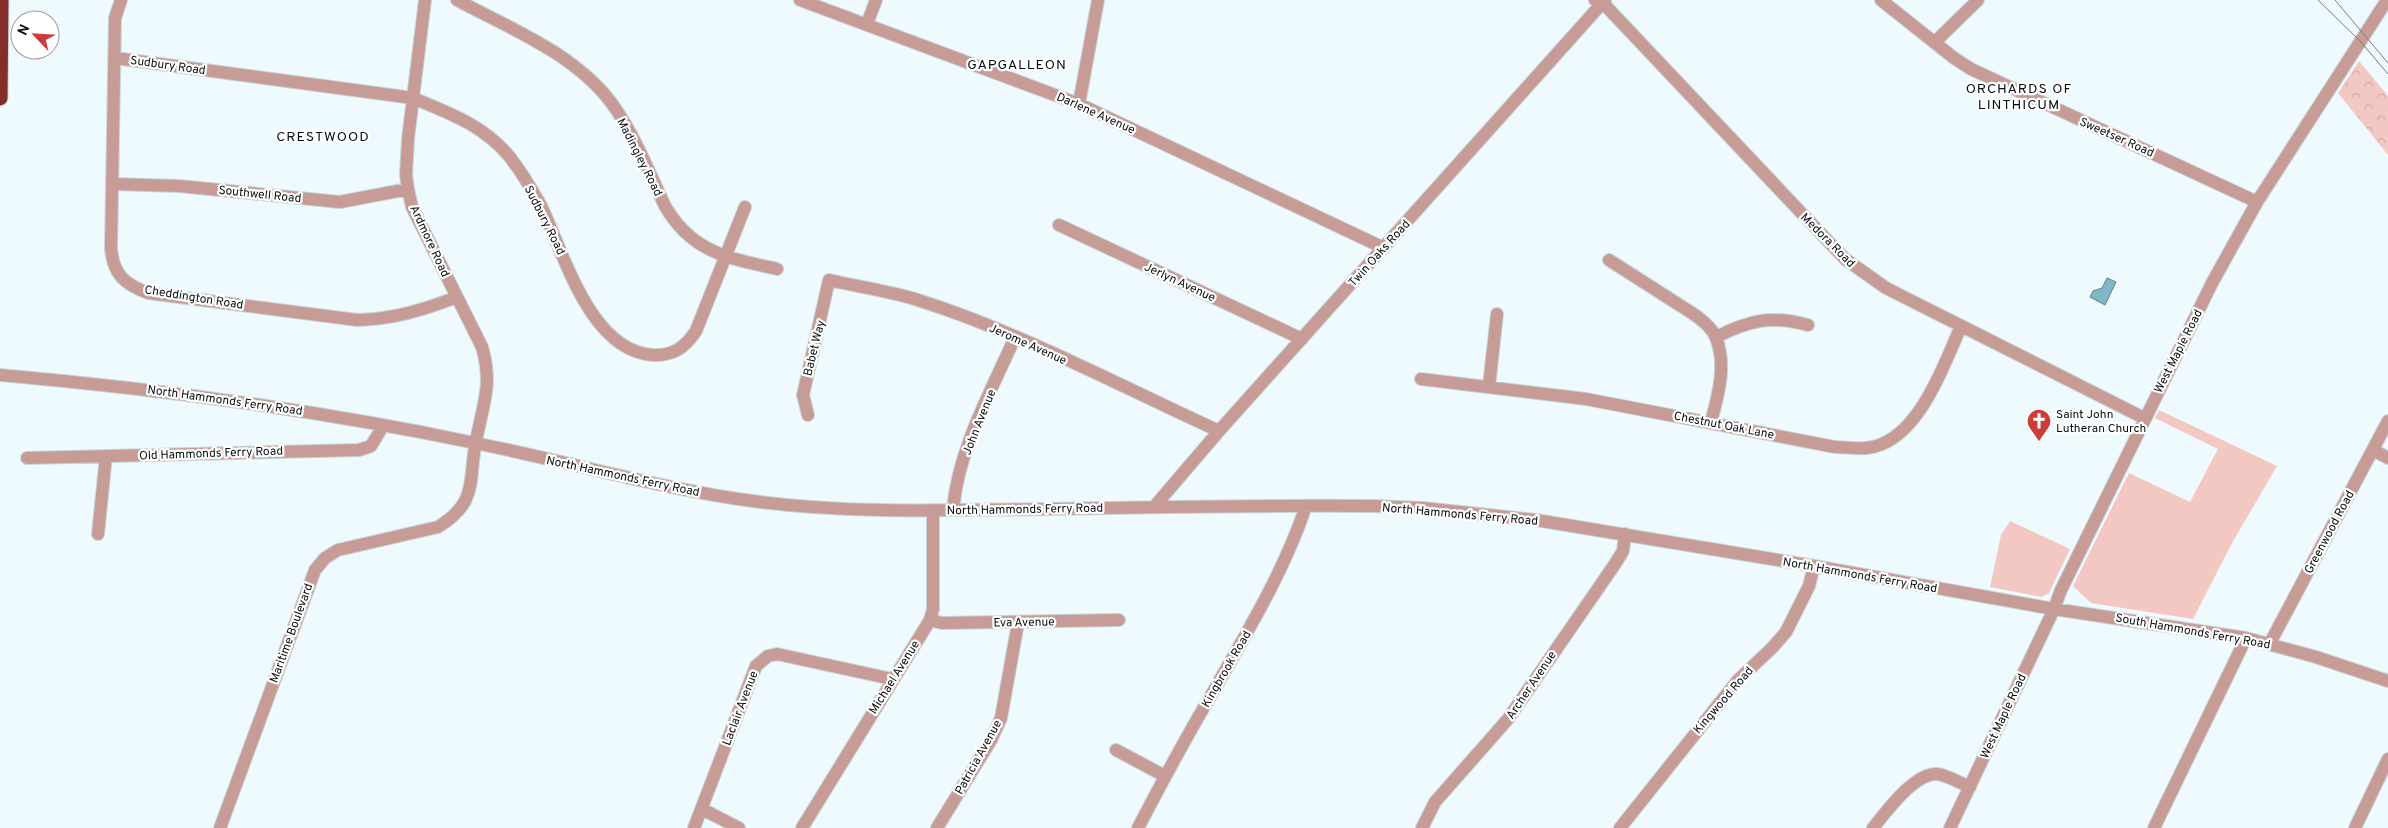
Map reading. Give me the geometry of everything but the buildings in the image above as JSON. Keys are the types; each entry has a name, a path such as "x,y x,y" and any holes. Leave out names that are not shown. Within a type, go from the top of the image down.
{"highway":[{"path":"0,98 1,0"},
{"path":"0,90 5,23 12,0"}],"street":[{"name":"Cheddington Road","path":"122,0 115,18 112,184 112,264 119,275 139,289 148,292 357,320 406,315 457,297"},
{"name":"Ardmore Road","path":"425,0 408,139 406,175 412,206 482,347 487,374 484,406 475,443"},
{"name":"Madingley Road","path":"457,0 546,48 573,65 593,82 612,103 626,125 673,219 696,242 726,257 777,269"},
{"name":"Darlene Avenue","path":"800,0 1079,104 1384,248"},
{"path":"867,24 876,0"},
{"path":"1079,104 1098,0"},
{"name":"Sweetser Road","path":"1882,0 1954,58 1971,69 2257,202"},
{"path":"1935,42 1978,0"},
{"name":"West Maple Road","path":"1950,828 2054,609 2060,590 2212,283 2257,202 2387,0"},
{"name":"Twin Oaks Road","path":"1154,507 1219,431 1384,248 1601,1"},
{"name":"Medora Road","path":"1601,1 1845,259 1886,288 2144,418"},
{"name":"Sudbury Road","path":"115,58 413,98 456,115 485,132 509,157 539,204 593,316 618,342 644,354 661,355 675,352 687,344 696,331 745,207"},
{"name":"Southwell Road","path":"112,184 179,186 340,202 408,189"},
{"name":"Jerlyn Avenue","path":"1059,225 1302,339"},
{"path":"1609,260 1692,313 1705,323 1716,337 1720,359 1720,382 1711,422"},
{"name":"Jerome Avenue","path":"829,280 917,300 1015,337 1219,431"},
{"name":"Babet Way","path":"808,415 803,395 829,280"},
{"path":"1489,386 1497,314"},
{"path":"1716,337 1739,325 1758,320 1774,318 1808,325"},
{"name":"Chestnut Oak Lane","path":"1421,379 1586,399 1835,447 1867,448 1884,442 1913,420 1924,404 1961,326"},
{"name":"John Avenue","path":"953,510 955,489 968,444 1015,337"},
{"name":"North Hammonds Ferry Road","path":"2,375 148,389 302,411 475,443 609,474 758,502 827,508 933,511 1306,506 1423,508 1536,520 1625,534 2054,609"},
{"name":"Greenwood Road","path":"2270,643 2388,421"},
{"name":"Old Hammonds Ferry Road","path":"26,458 359,450 371,446 383,426"},
{"name":"Maritime Boulevard","path":"220,828 315,570 325,558 338,550 438,527 450,519 461,507 468,494 473,474 475,443"},
{"path":"2373,450 2388,458"},
{"path":"98,534 106,456"},
{"name":"Kingbrook Road","path":"1138,828 1165,776 1251,626 1295,537 1306,506"},
{"name":"Michael Avenue","path":"802,828 930,620 933,610 933,511"},
{"name":"Archer Avenue","path":"1422,828 1435,802 1513,712 1615,564 1623,551 1625,534"},
{"name":"Kingwood Road","path":"1620,828 1732,687 1786,632 1809,586 1814,566"},
{"name":"South Hammonds Ferry Road","path":"2054,609 2270,643 2388,680"},
{"name":"Eva Avenue","path":"930,620 942,623 1119,620"},
{"name":"Patricia Avenue","path":"937,828 991,740 1001,718 1018,623"},
{"path":"2154,828 2246,638"},
{"name":"Laclair Avenue","path":"694,828 756,666 761,661 768,656 776,654 892,679"},
{"path":"1116,750 1165,776"},
{"path":"2356,828 2388,759"},
{"path":"1872,828 1909,788 1930,774 1940,774 1970,787"},
{"path":"702,809 739,828"}],"green space":[{"path":"2359,61 2388,96 2388,155 2338,93"},
{"path":"2159,410 2277,466 2232,543 2193,619 2091,603 2073,586 2129,473 2190,502 2218,449 2155,418"},
{"path":"2010,521 2070,549 2049,593 2042,597 1990,587 2001,535"}],"water":[{"path":"2107,278 2116,282 2105,305 2090,297 2093,291 2102,288"}],"tram line":[{"path":"2318,0 2360,41 2388,74"},
{"path":"2335,0 2388,63"}],"place":[{"name":"Saint John Lutheran Church","path":"2039,442"}],"district":[{"name":"GAPGALLEON","path":"1017,64"},
{"name":"ORCHARDS OF LINTHICUM","path":"2019,96"},
{"name":"CRESTWOOD","path":"323,136"}]}
